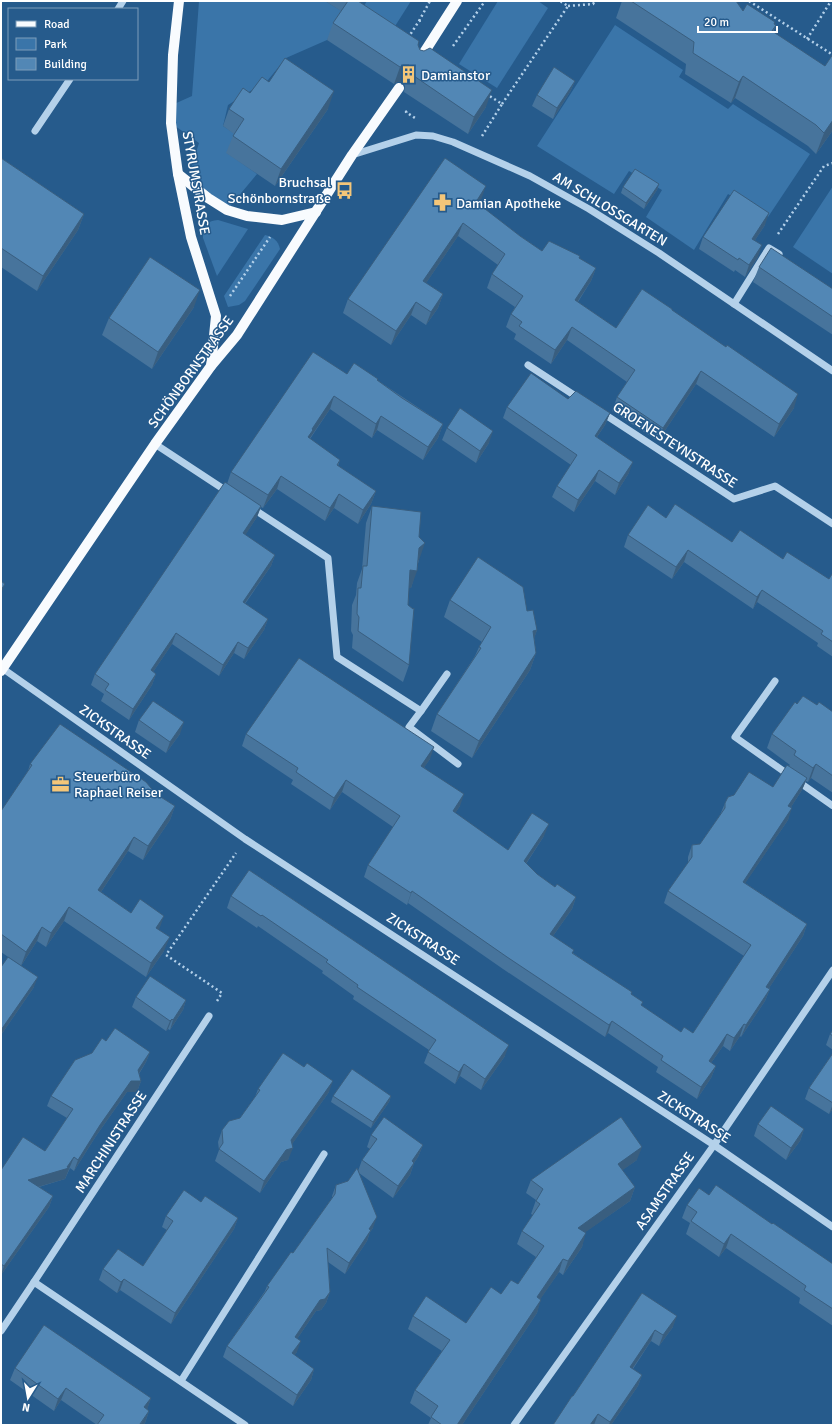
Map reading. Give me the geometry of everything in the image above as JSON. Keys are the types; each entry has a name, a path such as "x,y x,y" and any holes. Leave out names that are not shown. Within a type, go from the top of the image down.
{"main road":[{"name":"STYRUMSTRASSE","path":"179,1 173,55 171,123 178,174 191,237 216,316 211,366"},
{"path":"418,62 457,1"},
{"name":"SCHÖNBORNSTRASSE","path":"2,670 155,444 211,366 236,335 352,155 399,88"},
{"path":"178,174 208,198 227,210 247,216 282,220 316,212"}],"street":[{"path":"35,131 69,80"},
{"name":"AM SCHLOSSGARTEN","path":"352,155 416,135 433,136 453,142 530,176 589,209 659,253 833,371"},
{"path":"734,304 769,248 788,260"},
{"path":"528,364 588,404"},
{"name":"GROENESTEYNSTRASSE","path":"594,408 734,500 775,486 833,524"},
{"path":"155,444 235,497"},
{"path":"248,506 328,558 337,657 420,711"},
{"name":"ZICKSTRASSE","path":"2,670 245,839 714,1145 833,1227"},
{"path":"447,674 409,727 458,764"},
{"path":"775,681 735,737 833,806"},
{"name":"ASAMSTRASSE","path":"514,1425 714,1145 833,970"},
{"name":"MARCHINISTRASSE","path":"1,1331 209,1016"},
{"path":"181,1381 324,1154"},
{"path":"34,1282 245,1425"}],"path":[{"path":"419,21 430,1"},
{"path":"465,29 485,1"},
{"path":"560,1 568,6 593,4 595,1"},
{"path":"749,1 833,55"},
{"path":"807,38 831,1"},
{"path":"473,151 502,104 568,6"},
{"path":"484,92 502,104"},
{"path":"769,248 824,166 833,163"},
{"path":"216,316 282,220"},
{"path":"209,1016 222,993 166,955 245,839"}],"green space":[{"path":"199,1 325,1 345,13 327,40 286,58 268,80 228,105 223,126 238,136 227,153 257,174 227,210 192,186 192,165 199,143 171,123 172,105 192,96"},
{"path":"367,1 411,1 390,34 359,14"},
{"path":"498,1 538,1 548,8 497,88 459,64"},
{"path":"615,25 683,70 679,77 728,109 733,104 810,154 768,217 728,194 694,250 646,217 662,190 629,171 614,194 537,146"},
{"path":"833,186 833,274 793,247"},
{"path":"218,220 248,229 217,276 203,238 203,230 208,223"},
{"path":"265,235 275,239 280,249 245,301 239,305 228,307 224,296"}],"building":[{"path":"348,1 358,1 419,41 418,45 420,50 424,51 430,48 492,90 474,117 411,74 411,68 409,65 403,65 400,67 333,23"},
{"path":"631,1 736,1 743,11 747,4 775,22 774,24 776,25 772,31 825,66 833,54 833,120 824,133 816,125 743,76 739,82 693,53 694,42"},
{"path":"285,58 334,91 281,169 233,136 244,119 229,109 243,88 250,93 262,77 269,82"},
{"path":"554,67 575,81 557,108 537,95"},
{"path":"1,158 84,214 43,276 1,248"},
{"path":"445,158 486,186 476,202 520,236 542,251 549,241 580,256 579,258 596,268 575,300 616,328 642,289 726,347 727,345 798,394 779,424 701,371 663,428 617,397 635,370 572,327 555,350 519,326 522,322 511,314 523,296 492,274 505,254 463,223 423,281 443,294 431,312 416,302 396,331 348,299"},
{"path":"635,169 659,184 646,203 623,187"},
{"path":"734,190 769,213 752,239 762,245 749,265 739,258 738,260 703,237"},
{"path":"771,248 833,289 833,317 759,267"},
{"path":"150,257 200,290 158,352 109,318"},
{"path":"313,352 347,374 354,363 378,379 377,380 402,398 443,424 428,447 381,416 376,424 334,396 308,437 340,460 337,465 376,491 363,510 339,494 330,508 281,476 268,495 231,472"},
{"path":"531,373 568,399 576,391 610,413 595,436 633,462 619,483 599,470 578,500 557,486 577,455 507,407"},
{"path":"460,408 493,431 480,451 447,428"},
{"path":"225,482 261,506 243,533 275,555 243,602 268,619 248,648 238,642 223,665 176,633 151,670 156,674 133,709 105,690 109,684 95,674"},
{"path":"675,504 732,542 740,530 783,559 787,552 829,579 832,574 833,642 821,634 823,631 762,590 757,597 688,550 676,567 628,535 648,505 666,518"},
{"path":"372,506 421,512 419,537 425,543 419,548 417,571 410,570 408,605 413,609 414,608 409,665 358,631 358,588 361,588 363,566 367,566"},
{"path":"478,557 523,587 527,611 533,610 537,630 533,631 536,653 479,741 437,714 481,648 479,647 491,627 450,600"},
{"path":"1,581 5,584 1,590"},
{"path":"299,658 434,747 421,766 464,794 453,811 508,850 532,813 549,824 524,861 537,874 555,887 557,884 576,897 550,934 574,950 572,953 632,992 631,994 643,1002 641,1005 681,1032 684,1027 693,1033 751,945 668,891 692,857 692,845 700,844 725,808 725,803 728,797 734,795 749,772 773,787 787,765 807,778 788,806 792,808 743,882 807,924 766,987 770,989 746,1025 744,1024 734,1038 727,1034 709,1061 716,1066 701,1087 661,1060 663,1056 612,1021 609,1025 412,891 411,893 368,865 400,816 346,780 334,798 296,772 298,768 246,734"},
{"path":"803,696 817,705 819,702 833,712 833,776 816,764 813,768 794,755 796,751 772,734 795,702 797,704"},
{"path":"153,701 184,722 170,742 139,720"},
{"path":"60,724 146,782 156,794 175,806 148,846 134,837 98,890 131,913 140,899 164,916 156,928 170,937 151,963 69,907 51,933 42,927 26,952 1,934 1,811 32,765 30,764"},
{"path":"249,870 509,1045 485,1079 464,1064 459,1072 428,1052 436,1040 357,987 358,985 326,962 328,960 262,915 261,916 231,896"},
{"path":"8,957 38,977 1,1030 1,967"},
{"path":"150,976 186,1000 173,1020 172,1019 170,1021 136,997"},
{"path":"115,1028 150,1052 138,1070 141,1081 131,1081 100,1125 78,1160 74,1157 67,1167 69,1168 28,1180 53,1196 4,1266 1,1264 1,1170 23,1137 45,1151 73,1109 51,1096 75,1060 92,1053 102,1038 106,1041"},
{"path":"283,1053 304,1067 307,1063 333,1081 291,1140 293,1148 286,1150 264,1181 219,1149 223,1143 222,1130 229,1121 240,1118 260,1090 258,1089"},
{"path":"833,1053 833,1103 809,1088"},
{"path":"352,1069 391,1096 373,1122 333,1096"},
{"path":"771,1106 804,1129 791,1148 758,1124"},
{"path":"384,1117 423,1145 412,1161 414,1163 398,1186 362,1160 377,1139 371,1135"},
{"path":"621,1117 642,1147 618,1164 635,1187 578,1228 586,1233 568,1261 563,1259 537,1297 541,1300 457,1425 442,1425 431,1417 438,1406 415,1390 450,1340 413,1316 426,1296 466,1323 491,1287 501,1294 511,1280 518,1284 544,1246 522,1231 540,1204 536,1201 543,1189 531,1180"},
{"path":"357,1168 377,1217 369,1229 371,1230 349,1263 327,1248 330,1292 325,1299 320,1300 295,1337 301,1341 292,1353 314,1369 297,1395 227,1346 269,1287 267,1286 291,1252 293,1253 335,1194 336,1185 348,1181"},
{"path":"716,1185 833,1264 833,1309 804,1290 806,1286 731,1234 724,1244 691,1221 697,1212 687,1205 699,1188 709,1195"},
{"path":"184,1190 201,1202 205,1196 238,1218 175,1313 124,1279 121,1282 103,1269 118,1249 143,1266 173,1221 166,1216"},
{"path":"642,1293 677,1316 663,1335 655,1330 630,1367 642,1375 610,1422 598,1414 590,1425 553,1425 572,1396"},
{"path":"44,1325 151,1398 144,1407 149,1411 140,1424 141,1425 97,1425 104,1415 66,1388 58,1399 15,1368"}],"place":[{"name":"Damianstor","path":"408,75"},
{"name":"Bruchsal Schönbornstraße","path":"344,190"},
{"name":"Damian Apotheke","path":"443,203"},
{"name":"Steuerbüro Raphael Reiser","path":"61,784"}]}
